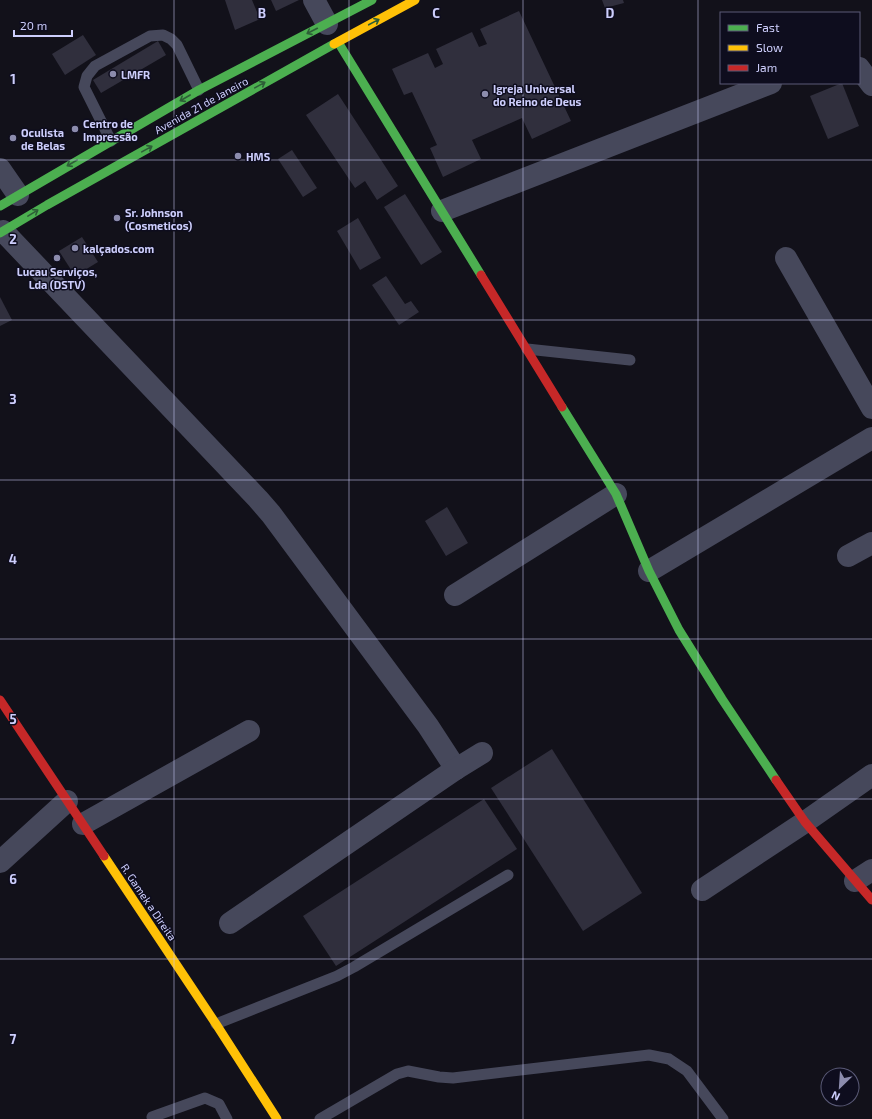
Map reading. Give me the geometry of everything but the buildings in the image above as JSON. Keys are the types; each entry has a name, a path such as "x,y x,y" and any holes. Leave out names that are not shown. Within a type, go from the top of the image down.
{"main road":[{"name":"Avenida 21 de Janeiro","path":"2,232 332,33 372,0"},
{"name":"Avenida 21 de Janeiro","path":"9,201 199,90 332,33 415,0"},
{"path":"332,33 616,494 649,571 679,630 722,699 805,822 863,875 872,900"},
{"name":"R. Gamek a Direita","path":"0,700 216,1024 277,1119"}],"street":[{"path":"314,0 332,33"},
{"path":"860,69 872,85"},
{"path":"442,211 768,84"},
{"path":"0,169 9,201"},
{"path":"2,232 271,514 428,726 456,769"},
{"path":"786,258 872,408"},
{"path":"649,571 872,438"},
{"path":"455,595 616,494"},
{"path":"848,556 872,543"},
{"path":"83,824 249,731"},
{"path":"230,923 456,769 482,753"},
{"path":"702,890 805,822 872,775"},
{"path":"0,862 67,801"}],"lane":[{"path":"110,141 84,87 88,76 95,66 114,55 150,36 163,35 171,39 177,46 199,90"},
{"path":"527,349 630,360"},
{"path":"216,1024 337,976 508,875"},
{"path":"320,1119 397,1074 408,1071 438,1077 453,1078 649,1055 669,1059 687,1071 723,1119"},
{"path":"152,1117 205,1098 219,1104 228,1119"}],"traffic: fast":[{"path":"0,206 199,90 372,0"},
{"path":"338,42 481,275"},
{"path":"0,233 47,205 334,44"},
{"path":"562,407 616,494 649,571 679,630 722,699 776,780"}],"traffic: slow":[{"path":"334,44 415,0"},
{"path":"104,856 216,1024 277,1119"}],"traffic: jam":[{"path":"481,275 562,407"},
{"path":"0,700 104,856"},
{"path":"776,780 805,822 872,900"}],"place":[{"name":"LMFR","path":"113,74"},
{"name":"Igreja Universal do Reino de Deus","path":"485,94"},
{"name":"Centro de Impressão","path":"75,129"},
{"name":"Oculista de Belas","path":"13,138"},
{"name":"HMS","path":"238,156"},
{"name":"Sr. Johnson (Cosmeticos)","path":"117,218"},
{"name":"kalçados.com","path":"75,248"},
{"name":"Lucau Serviços, Lda (DSTV)","path":"57,258"}]}
